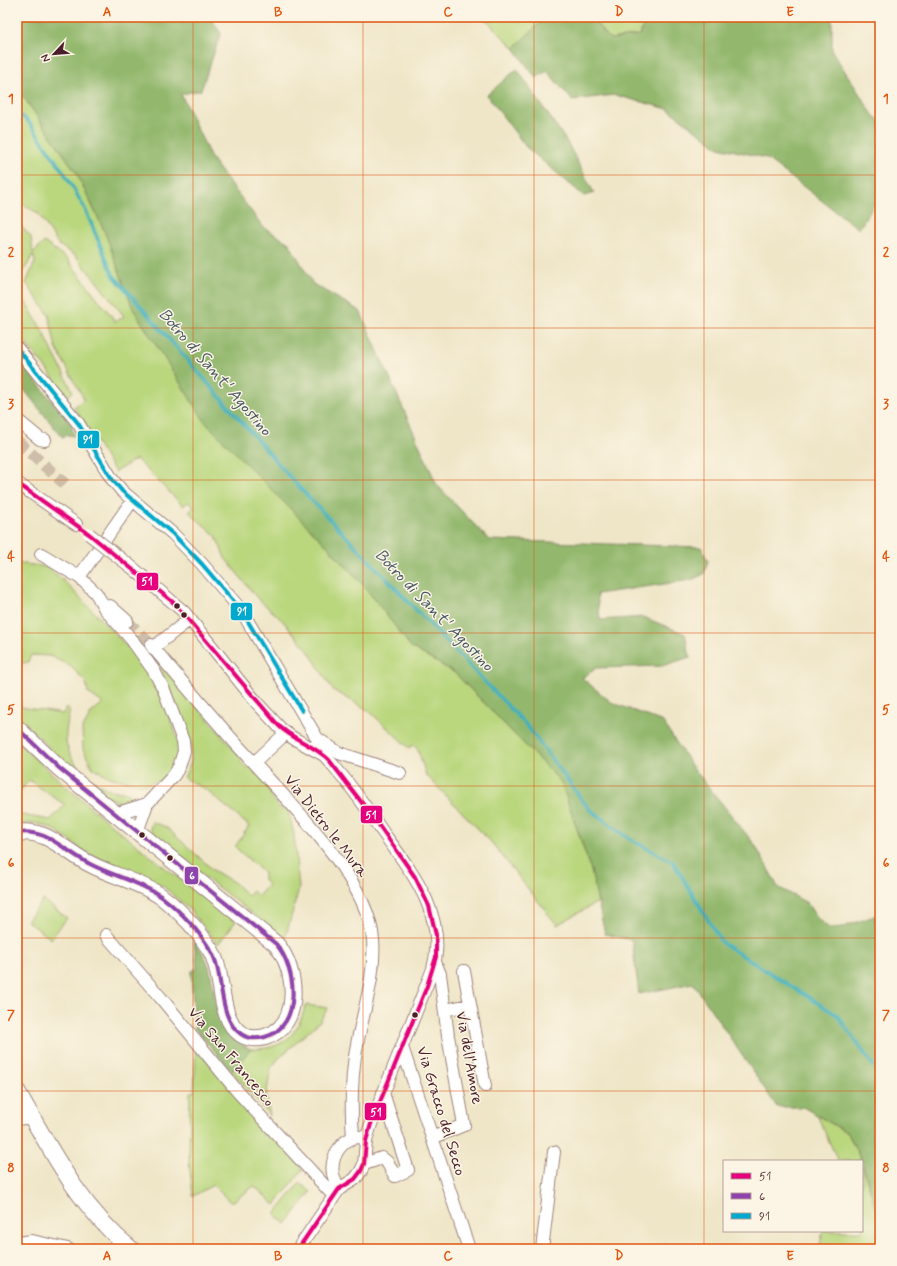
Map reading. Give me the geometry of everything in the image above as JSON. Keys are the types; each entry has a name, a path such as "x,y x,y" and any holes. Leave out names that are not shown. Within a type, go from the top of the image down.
{"main road":[{"path":"17,728 55,764 115,814 262,930 282,951 288,963 291,975 292,1000 287,1019 274,1033 264,1037 251,1038 243,1035 234,1028 226,1009 218,969 212,952 190,924 166,900 148,889 85,862 43,836 26,832 17,832"},
{"path":"17,1092 24,1118 84,1200 103,1223 131,1249"}],"street":[{"path":"17,348 78,423 112,479 132,501 173,534 202,564 238,606 255,631 317,738 324,755"},
{"path":"17,420 40,439 45,440"},
{"path":"17,483 76,524"},
{"path":"79,577 132,501"},
{"path":"89,534 174,602 190,619 257,703 286,733 324,755"},
{"path":"41,554 79,577 127,621"},
{"path":"96,593 105,609 146,660 164,690 179,731 184,751 179,767 147,804 137,832"},
{"name":"Via Dietro le Mura","path":"190,619 152,647 283,794 340,865 361,901 372,932 373,943 371,978 355,1058 353,1138"},
{"path":"254,763 286,733"},
{"path":"317,738 339,753 400,773"},
{"name":"Via Gracco del Secco","path":"324,755 342,776 419,884 429,906 435,926 437,948 435,962 402,1047 469,1249"},
{"path":"115,814 147,804"},
{"name":"Via San Francesco","path":"106,935 161,998 243,1098 309,1169 337,1193"},
{"name":"Via dell'Amore","path":"432,1138 464,1125 440,974 435,962"},
{"path":"464,971 485,1086"},
{"path":"445,1010 469,1005"},
{"path":"298,1249 337,1193 355,1180 364,1164 366,1141 383,1093 402,1047"},
{"path":"364,1164 382,1158 387,1162 395,1176 408,1170 383,1093"},
{"path":"337,1193 333,1174 333,1163 341,1146 353,1138 362,1138 366,1141"},
{"path":"542,1249 554,1152"},
{"path":"17,1243 32,1241 68,1249"}],"green space":[{"path":"17,17 209,17 221,33 201,90 181,94 211,158 263,227 289,243 313,284 360,311 437,485 489,540 701,547 708,561 704,574 691,580 597,594 600,620 643,617 685,634 690,657 662,666 596,668 582,678 611,702 663,722 691,765 755,845 778,887 807,903 817,918 829,928 843,927 880,914 880,1222 863,1160 862,1160 848,1133 803,1107 777,1107 693,983 639,994 632,940 605,934 591,870 561,782 455,673 411,647 364,586 327,546 205,422 133,309 104,230 76,172 23,96 17,93"},
{"path":"483,17 546,17 514,48"},
{"path":"546,17 590,17 610,39 640,35 643,26 623,19 622,17 832,17 832,51 873,115 880,121 880,194 859,229 766,158 718,147 668,109 615,95 572,100 547,71 536,78 514,48"},
{"path":"590,17 622,17 623,19 643,26 640,35 610,39"},
{"path":"517,69 567,142 594,193 584,196 526,147 487,95"},
{"path":"17,93 23,96 76,172 104,230 327,546 365,586 411,647 455,673 561,782 591,870 598,902 557,925 491,842 426,775 418,750 413,745 409,748 368,710 333,690 307,649 281,619 257,598 225,558 216,536 189,512 194,507 188,502 183,506 136,459 115,472 74,407 84,399 56,348 49,315 26,283 35,262 33,254 27,266 17,277 17,222 31,237 33,253 44,242 67,259 116,322 124,316 76,256 59,245 38,213 17,201"},
{"path":"17,287 42,330 73,392 65,398 52,381 53,377 17,332"},
{"path":"17,358 71,424 74,436 68,435 62,437 17,381"},
{"path":"17,563 47,567 64,581 143,663 161,694 180,745 176,764 161,780 143,785 109,777 92,767 83,749 82,729 92,712 103,703 88,693 86,682 70,666 50,656 31,655 28,662 17,664"},
{"path":"150,650 242,759 240,761 246,768 250,766 275,791 270,795 282,810 287,805 294,834 299,888 285,939 210,881 156,836 150,829 152,822 166,827 213,870 235,883 248,896 253,891 258,896 268,885 264,880 264,873 235,847 249,826 205,789 184,778 191,762 191,745 183,720 162,673 147,653"},
{"path":"17,698 20,699 21,707 63,714 66,707 70,710 66,729 66,741 71,756 87,776 101,786 129,794 134,798 134,801 125,803 114,800 100,792 69,766 17,715"},
{"path":"17,741 96,812 179,879 236,921 218,944 190,910 163,886 85,852 57,831 35,823 17,825 17,814 50,820 65,805 29,780 17,795"},
{"path":"43,900 67,918 51,939 27,921"},
{"path":"194,940 205,956 209,967 216,1004 223,1026 229,1035 238,1043 251,1049 232,1071 195,1029 191,972 197,968"},
{"path":"306,1005 328,1008 319,1022 279,1058 271,1068 266,1096 270,1116 232,1071 251,1049 272,1047 287,1039 298,1025"},
{"path":"196,1048 303,1169 275,1205 254,1186 231,1203 213,1185 193,1196 189,1162 190,1092 194,1092"},
{"path":"817,1115 848,1133 861,1160 838,1160"},
{"path":"863,1168 880,1222 880,1249 819,1249 823,1232 863,1232"},
{"path":"300,1183 311,1192 286,1224 275,1214"}],"waterway":[{"name":"Botro di Sant' Agostino","path":"17,113 28,121 67,177 85,209 113,275 297,485 528,727 589,809 628,838 673,862 722,943 837,1015 880,1075"}],"tunnel":[{"path":"17,441 65,484"},
{"path":"127,621 151,645"}],"transit line":[{"name":"91","path":"17,348 78,423 112,479 122,491 173,534 202,564 241,610 302,711"},
{"name":"51","path":"17,483 89,534 174,603 278,725 290,735 317,750 329,760 379,825 415,877 429,906 436,935 436,957 427,986 371,1124 366,1141 364,1164 355,1179 339,1189 298,1249"},
{"name":"6","path":"17,728 59,768 276,944 283,954 292,981 293,995 291,1009 286,1021 277,1031 265,1037 253,1038 241,1034 233,1027 228,1018 218,972 211,951 195,929 176,909 162,897 145,887 90,864 44,836 24,832 17,833"}]}
